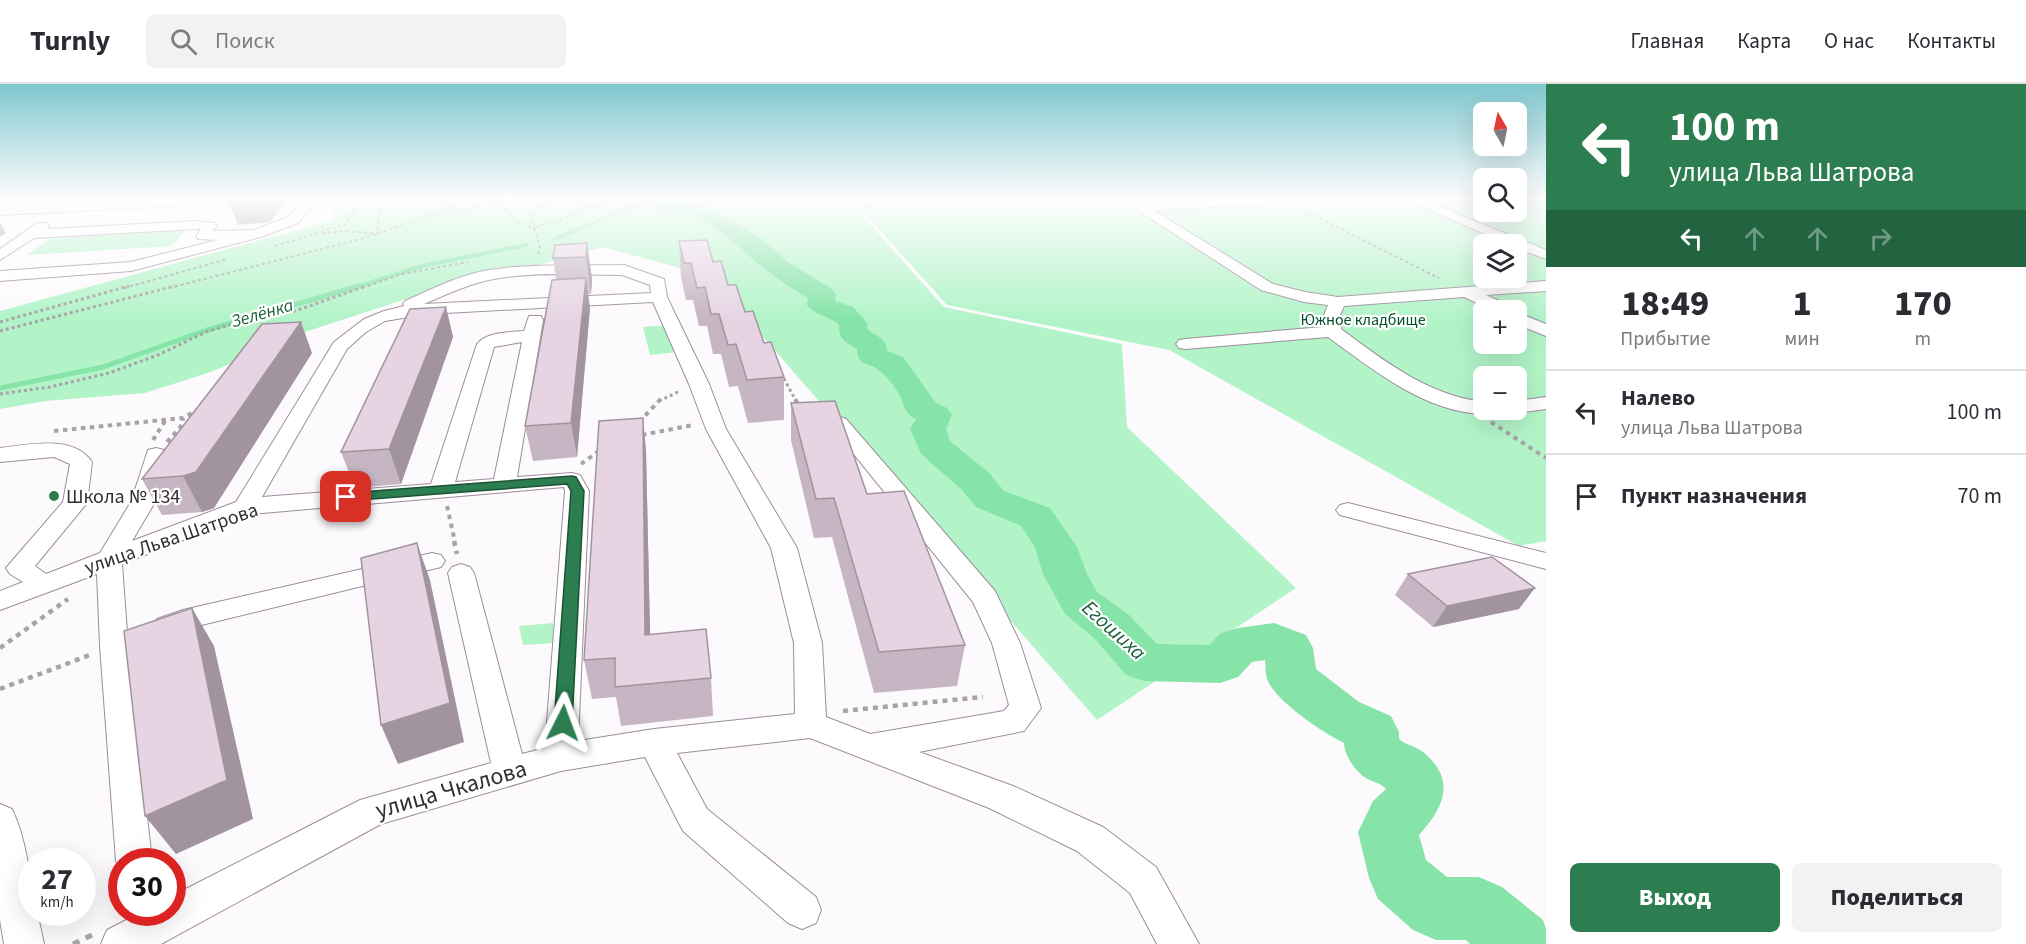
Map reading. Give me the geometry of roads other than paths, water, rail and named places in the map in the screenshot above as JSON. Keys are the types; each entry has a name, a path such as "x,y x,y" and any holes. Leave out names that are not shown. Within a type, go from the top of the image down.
{"street":[{"path":"0,256 25,238"},
{"path":"63,257 151,252 196,238"},
{"path":"0,276 130,266 240,238"},
{"path":"1190,238 1267,286 1304,297 1338,302 1546,286"},
{"path":"1505,238 1546,255"},
{"path":"245,507 340,346 358,328 454,285 488,275 529,271 624,270 658,282 659,297 699,384 716,429 784,548 807,643 811,725 1001,797 1090,839 1143,880 1179,944"},
{"path":"1466,292 1483,300"},
{"path":"398,311 659,297"},
{"path":"1332,331 1332,315 1338,302"},
{"path":"504,484 538,303"},
{"path":"1527,322 1546,331"},
{"path":"1185,344 1332,331 1374,362 1432,395 1473,406"},
{"path":"443,489 486,344 504,338 532,336"},
{"path":"1527,406 1546,403"},
{"path":"801,410 839,423 985,598 1006,643 1025,708 1013,722 871,747"},
{"path":"0,455 61,451 77,457 81,462 75,503 10,569 32,575 41,585"},
{"path":"133,848 114,646 109,559 143,502 156,455"},
{"name":"улица Льва Шатрова","path":"0,601 245,507 572,480 577,491 561,757"},
{"path":"1348,510 1546,561"},
{"path":"114,646 183,620 432,561"},
{"path":"461,573 510,772"},
{"name":"улица Чкалова","path":"134,929 372,811 561,757 654,742 811,725"},
{"path":"654,742 694,820 802,910"},
{"path":"0,820 24,944"}],"waterway":[{"name":"Егошиха","path":"745,238 787,273 822,295 821,305 843,313 853,323 853,334 872,345 872,356 892,364 919,400 920,408 935,415 928,429 934,446 975,481 990,499 1036,517 1056,547 1065,574 1081,603 1112,627 1144,662 1220,664 1238,646 1274,641 1289,648 1292,678 1340,717 1372,732 1371,747 1384,760 1402,768 1417,785 1413,801 1394,820 1388,832 1400,878 1436,908 1479,909 1519,944"},
{"name":"Зелёнка","path":"354,288 422,266 527,245"},
{"name":"Зелёнка","path":"0,388 103,367 207,330 359,286"}],"place":[{"name":"Школа № 134","path":"54,496"}],"park label":[{"name":"Южное кладбище","path":"1363,319"}]}
